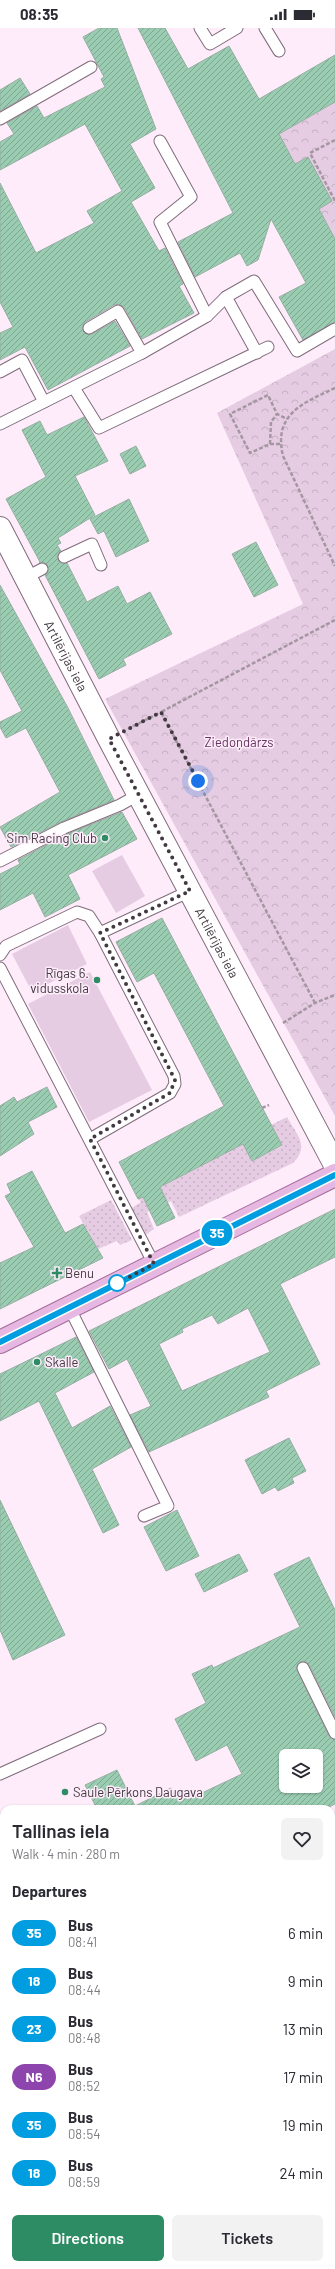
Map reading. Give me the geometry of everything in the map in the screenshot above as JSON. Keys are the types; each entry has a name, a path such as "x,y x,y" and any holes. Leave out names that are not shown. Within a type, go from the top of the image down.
{"main road":[{"path":"0,1342 335,1175"}],"street":[{"name":"Artilērijas iela","path":"0,528 34,573 109,739 335,1166"}],"lane":[{"path":"200,28 210,44 237,28"},
{"path":"265,28 279,51"},
{"path":"0,119 90,67"},
{"path":"160,141 190,197 160,222 207,316"},
{"path":"0,424 142,353 207,316 226,297 254,281 297,351 335,329"},
{"path":"226,297 257,353"},
{"path":"89,328 118,311 142,353"},
{"path":"74,388 99,428 268,347"},
{"path":"0,372 22,360 44,402"},
{"path":"64,557 92,544 101,565"},
{"path":"0,861 64,828 120,805 138,795"},
{"path":"100,933 190,891"},
{"path":"0,955 6,946 77,912 89,916 100,933 175,1080 170,1093 90,1139"},
{"path":"0,968 154,1264"},
{"path":"69,1307 168,1506 144,1516"},
{"path":"303,1668 335,1733"},
{"path":"0,1774 100,1729"}],"path":[{"path":"335,140 310,153 335,201"},
{"path":"335,388 298,406 287,419 282,431 280,444 283,456 335,566"},
{"path":"280,444 270,444 250,452 230,414 268,395 277,414 287,419"},
{"path":"270,444 271,422 277,414"},
{"path":"109,739 335,620"},
{"path":"161,712 315,1003"},
{"path":"266,1034 315,1003 335,995"},
{"path":"262,1108 269,1105"}],"green space":[{"path":"335,102 335,239 279,134"},
{"name":"Ziedoņdārzs","path":"335,349 335,1116 105,699 303,604 217,413"},
{"path":"122,855 145,896 116,913 92,871"},
{"path":"68,925 87,964 32,992 12,954"},
{"path":"90,972 152,1090 89,1122 28,1004"},
{"path":"287,1117 298,1135 301,1146 301,1151 293,1163 179,1217 171,1201 147,1212 154,1229 144,1236 130,1209 141,1202 138,1199 243,1144 252,1161 282,1146 271,1125"},
{"path":"111,1200 132,1240 120,1245 117,1241 98,1249 79,1216"}],"building":[{"path":"99,28 117,28 156,129 130,144 155,188 131,202 159,251 165,248 183,284 179,286 194,313 142,339 124,307 118,304 114,305 85,322 82,328 83,331 86,334 92,334 115,321 130,346 48,390 25,347 0,360 0,333 13,327 0,302 0,183 36,253 94,223 87,211 122,191 85,124 0,170 0,142 14,134 7,123 37,106 44,118 105,87 101,79 104,77 83,37"},
{"path":"138,28 165,28 188,69 229,46 259,99 335,55 335,102 279,134 295,164 308,157 332,201 319,209 335,239 335,322 303,340 279,297 306,283 271,219 258,260 247,266 240,253 195,277 178,242 233,213"},
{"path":"20,78 30,94 0,111 0,90"},
{"path":"84,417 108,461 75,476 95,515 58,538 61,543 57,545 61,551 57,556 58,560 60,563 67,563 87,602 118,586 127,604 150,592 172,634 123,659 126,665 99,679 45,575 48,572 48,566 45,563 39,563 40,562 6,499 46,477 22,430 40,421 47,435"},
{"path":"136,446 146,466 130,474 120,454"},
{"path":"129,499 149,541 116,557 104,531 98,534 90,519"},
{"path":"256,542 278,585 254,597 232,554"},
{"path":"0,585 67,706 114,800 61,822 11,847 0,827 60,792 26,728 6,738 0,727 0,722 22,711 0,670"},
{"path":"122,812 137,839 68,875 80,899 45,917 33,893 0,910 0,874 20,864 18,860 67,834"},
{"path":"162,918 282,1145 252,1161 243,1144 160,1187 175,1218 157,1226 143,1197 138,1199 119,1162 224,1106 154,973 137,982 116,942"},
{"path":"47,1087 57,1107 28,1122 34,1134 0,1156 0,1106 14,1097 17,1102"},
{"path":"32,1171 65,1233 83,1224 103,1258 0,1309 0,1263 34,1247 5,1196 11,1193 7,1184"},
{"path":"335,1209 335,1257 280,1284 320,1364 266,1391 269,1397 149,1452 130,1415 151,1406 127,1359 109,1369 89,1331","holes":["248,1308 270,1352 182,1391 159,1344 183,1332 182,1329 212,1315 218,1324"]},
{"path":"76,1337 94,1372 55,1393 72,1428 110,1406 131,1447 92,1469 119,1525 103,1533 39,1401 0,1421 0,1374"},
{"path":"289,1438 306,1471 292,1478 294,1483 278,1491 275,1487 262,1494 245,1460"},
{"path":"0,1500 65,1635 13,1660 0,1630"},
{"path":"177,1510 199,1556 166,1571 144,1527"},
{"path":"239,1554 248,1571 204,1592 195,1574"},
{"path":"309,1557 335,1610 335,1717 309,1665 304,1661 300,1662 296,1668 329,1736 335,1740 335,1804 137,1805 171,1788 173,1793 181,1789 187,1800 242,1774 227,1745 196,1761 175,1719 206,1703 192,1674 212,1665 213,1668 300,1627 274,1574"},
{"path":"117,1770 134,1805 95,1805 85,1785"}],"bus line":[{"name":"35","path":"0,1342 335,1175"}],"place":[{"name":"Sim Racing Club","path":"105,838"},
{"name":"Rīgas 6. vidusskola","path":"97,980"},
{"name":"Benu","path":"57,1273"},
{"name":"Skalle","path":"37,1362"},
{"name":"Saule Pērkons Daugava","path":"65,1792"}],"route":[{"path":"117,1283 114,1285 154,1264 90,1139 170,1093 175,1084 175,1080 100,933 190,891 109,739 161,712 198,781"}]}
